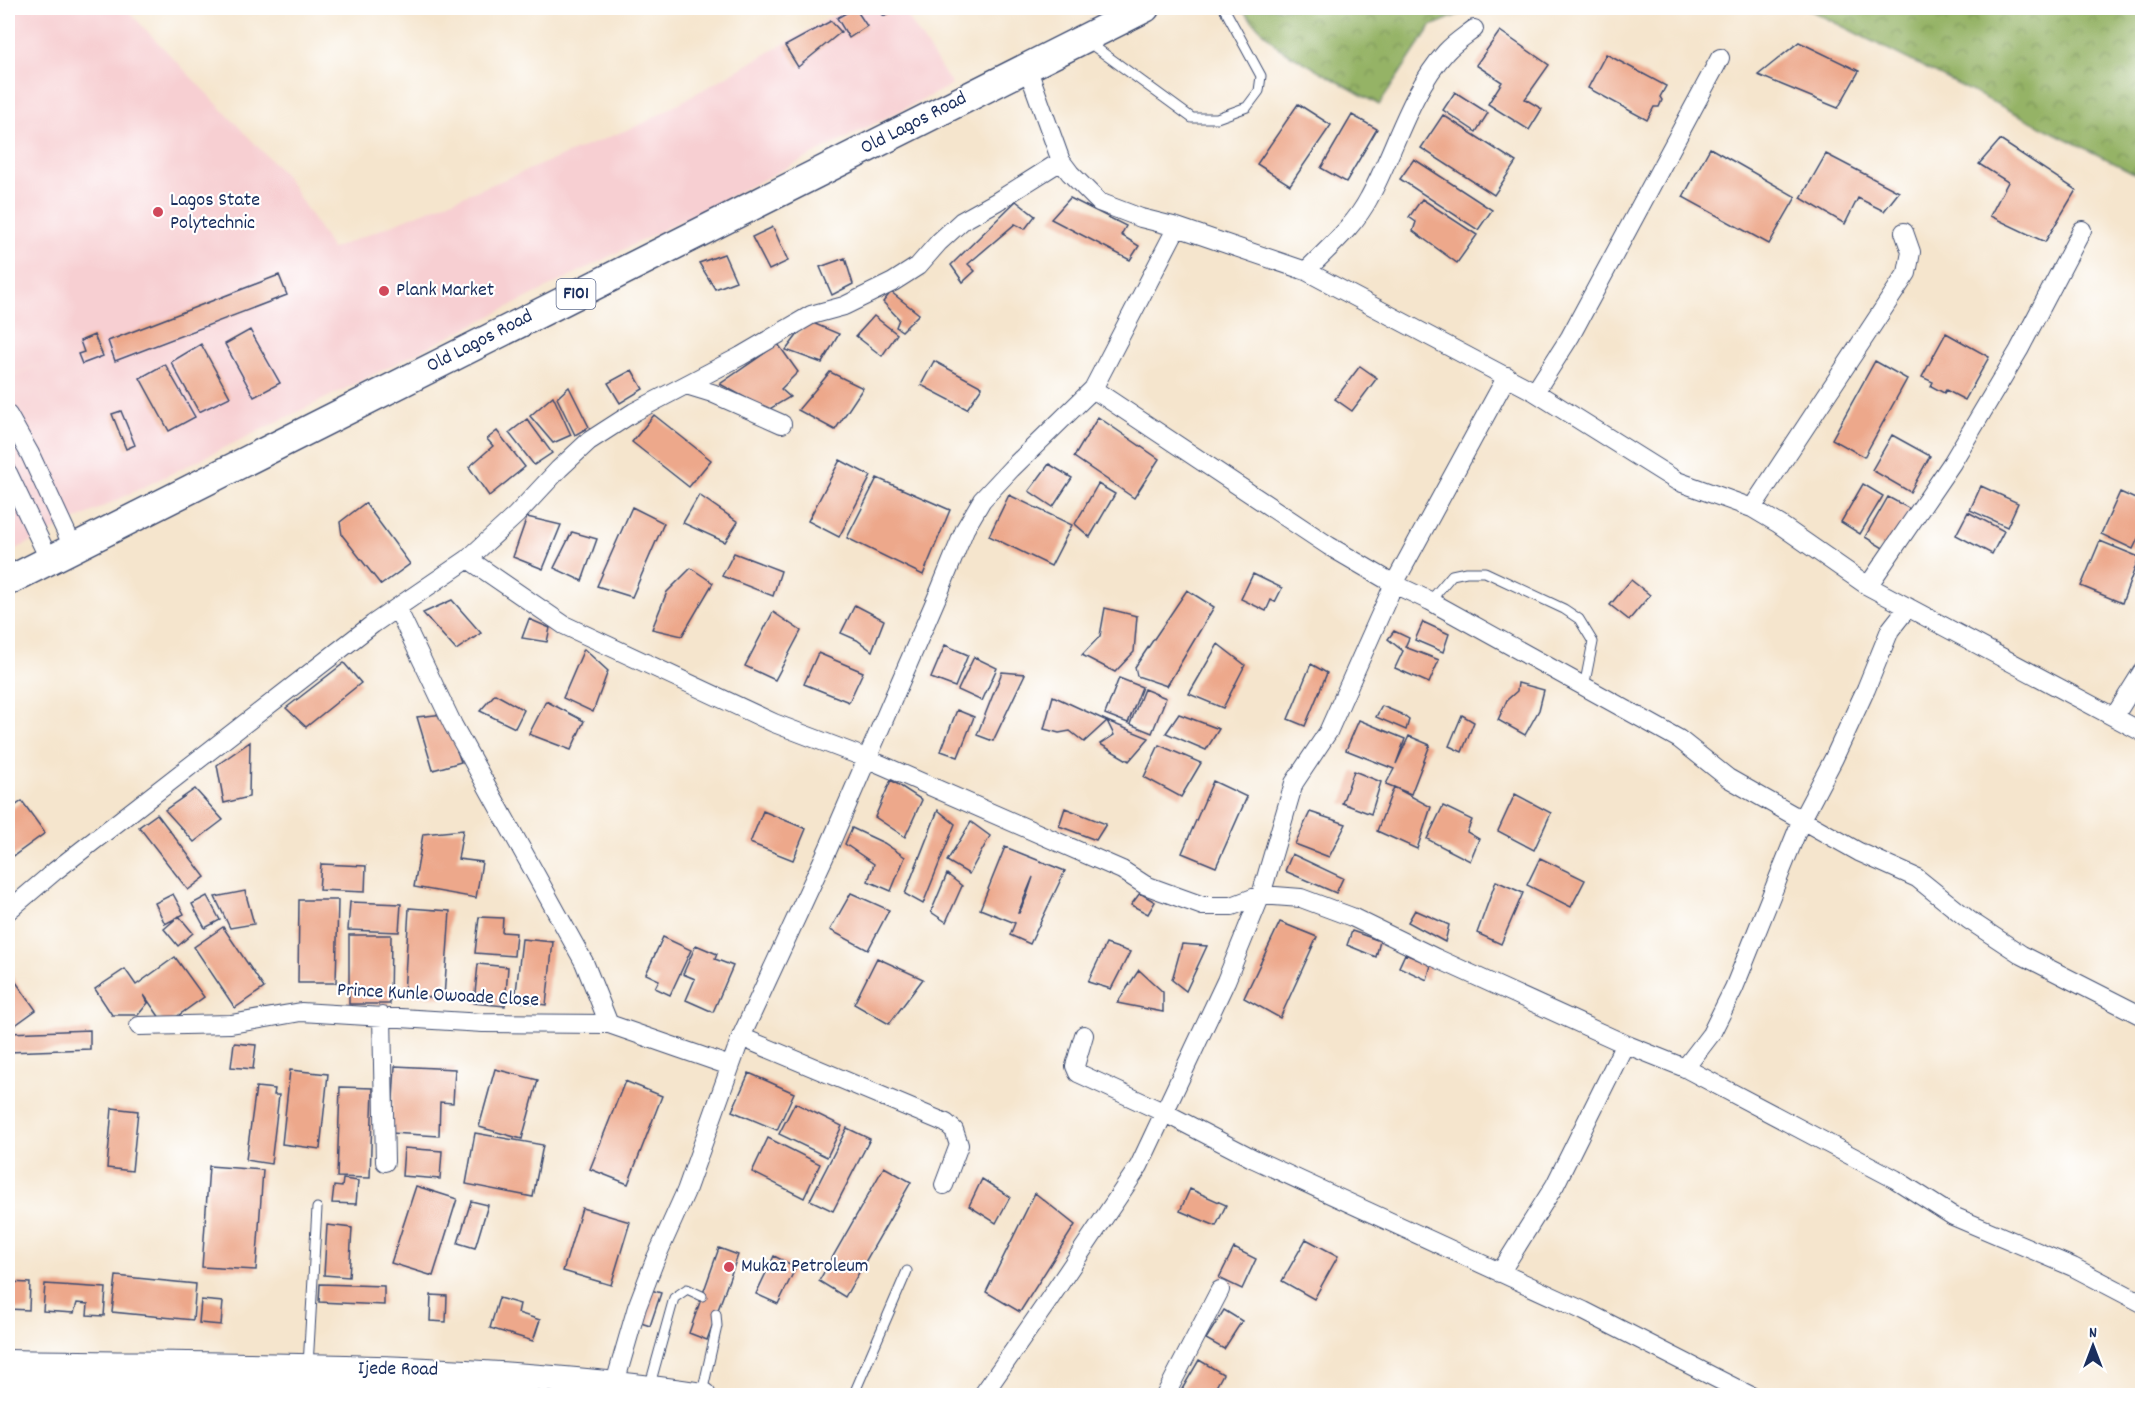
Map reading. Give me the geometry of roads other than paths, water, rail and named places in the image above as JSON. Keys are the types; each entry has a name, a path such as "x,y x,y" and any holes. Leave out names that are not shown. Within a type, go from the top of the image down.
{"main road":[{"name":"Old Lagos Road","path":"8,581 1145,8"},
{"path":"8,1363 305,1379"},
{"name":"Ijede Road","path":"305,1379 454,1371 615,1383 702,1395"},
{"name":"Ijede Road","path":"305,1379 446,1393 516,1395"},
{"path":"8,1383 37,1390 305,1379"}],"street":[{"path":"1306,271 1350,226 1368,200 1418,94 1432,70 1447,51 1474,29"},
{"path":"1535,392 1570,337 1720,58"},
{"path":"1028,67 1062,161 1070,173 1099,202 1141,218 1176,227 1306,271 1507,376 1677,481 1752,508 1868,586 2142,732"},
{"path":"8,911 249,720 397,608 468,559 516,515 558,469 589,441 634,412 811,315 844,306 893,282 918,266 962,221 1062,161"},
{"path":"615,1383 655,1260 686,1191 741,1037 828,849 965,529 982,500 1093,389 1176,227"},
{"path":"1868,586 1963,444 2019,350 2082,230"},
{"path":"1752,508 1907,273 1911,252 1904,232"},
{"path":"982,1395 1139,1166 1226,981 1261,895 1294,783 1328,732 1394,584 1507,376"},
{"path":"686,385 712,393 782,424"},
{"path":"1093,389 1329,546 1394,584 1430,601 1679,739 1728,778 1860,852 1917,878 1969,920 2022,955 2142,1016"},
{"path":"8,416 30,454 62,554"},
{"path":"8,473 62,554"},
{"path":"468,559 564,626 774,723 866,758 1122,870 1144,885 1203,906 1232,906 1261,895 1301,898 1352,917 1625,1044 1685,1068 1895,1179 1953,1216 2073,1267 2142,1303"},
{"path":"1685,1068 1711,1034 1734,988 1802,819 1866,689 1890,630 1908,607"},
{"path":"397,608 453,725 584,962 609,1024"},
{"path":"2114,717 2142,672"},
{"name":"Prince Kunle Owoade Close","path":"139,1026 231,1024 301,1012 483,1023 609,1024 730,1066"},
{"path":"382,1016 385,1162"},
{"path":"1084,1035 1076,1066 1078,1073 1165,1113 1254,1159 1584,1311 1751,1395"},
{"path":"741,1037 946,1123 954,1131 959,1145 944,1185"},
{"path":"1500,1273 1555,1185 1625,1044"},
{"path":"1165,1395 1220,1290"}],"lane":[{"path":"1084,39 1192,118 1217,118 1247,107 1258,92 1261,76 1224,8"},
{"path":"1430,601 1452,575 1485,572 1564,609 1579,619 1593,642 1584,687"},
{"path":"305,1379 317,1208"},
{"path":"853,1395 907,1271"},
{"path":"649,1388 674,1298 687,1289 702,1296"},
{"path":"702,1395 717,1326 716,1314"}],"place":[{"name":"Lagos State Polytechnic","path":"158,212"},
{"name":"Plank Market","path":"384,291"},
{"name":"Mukaz Petroleum","path":"729,1267"}]}
